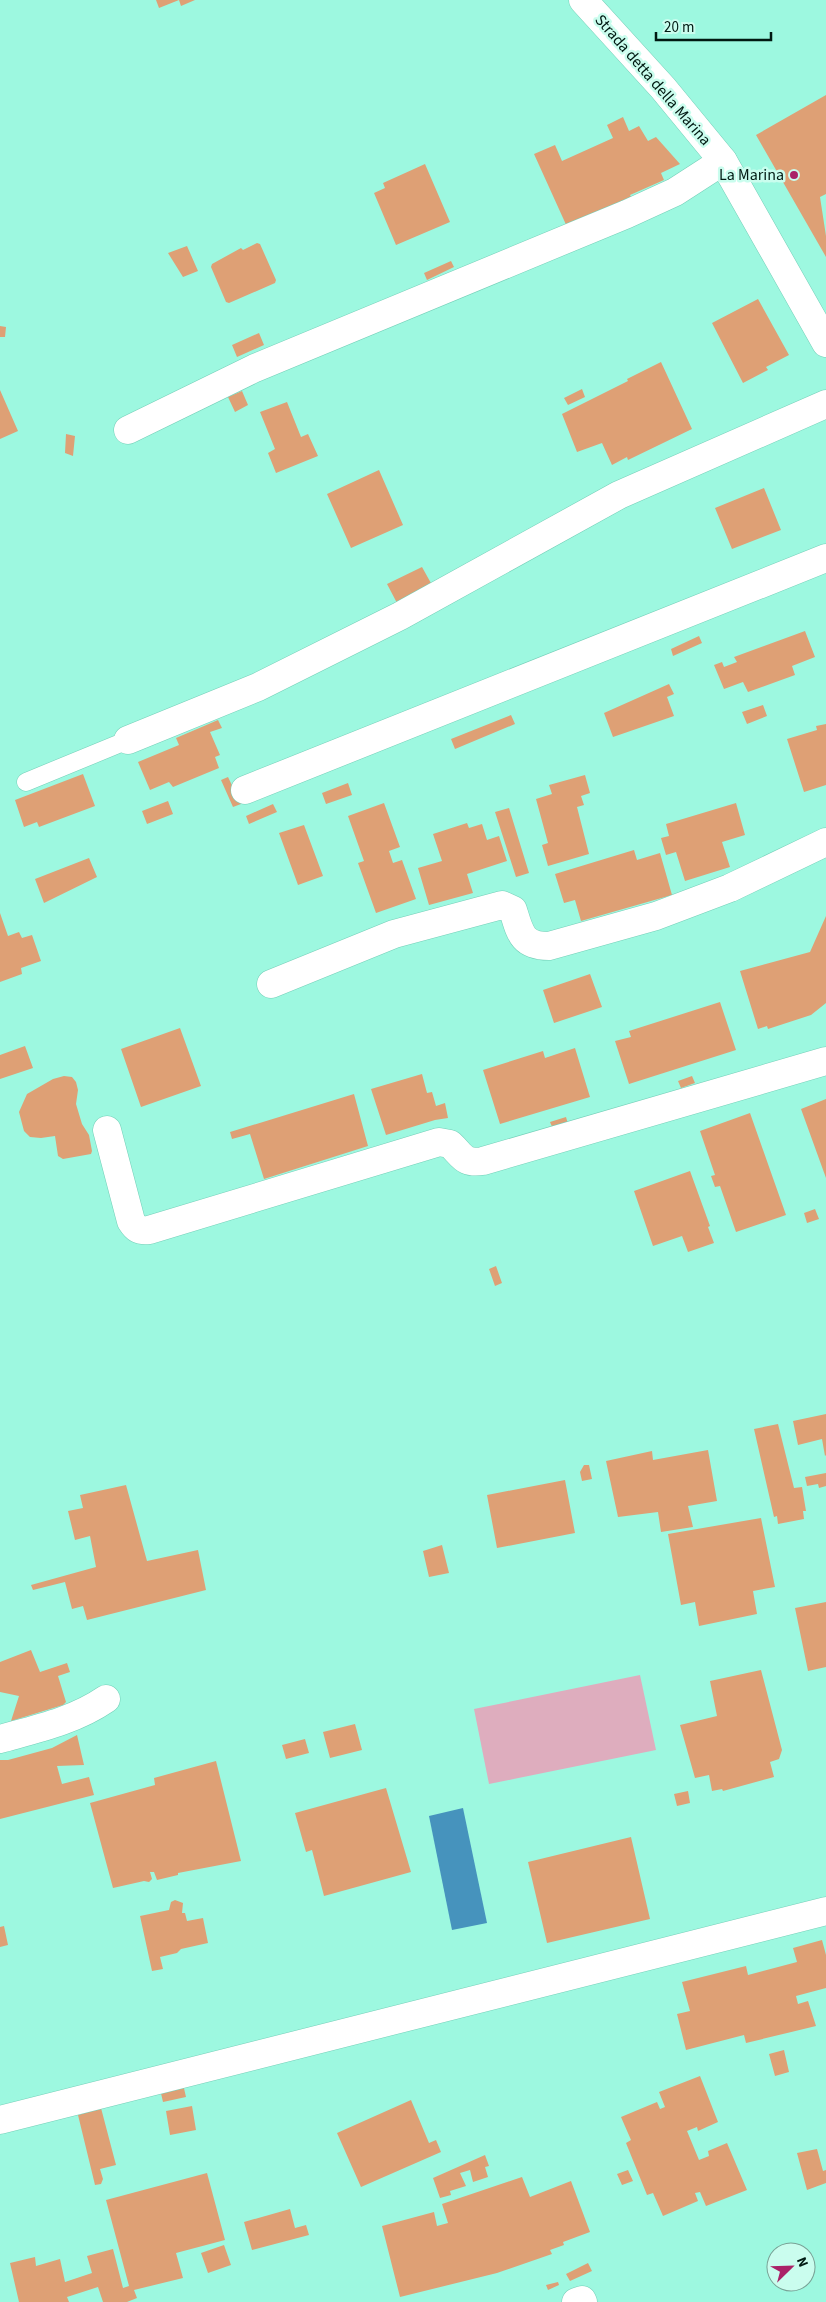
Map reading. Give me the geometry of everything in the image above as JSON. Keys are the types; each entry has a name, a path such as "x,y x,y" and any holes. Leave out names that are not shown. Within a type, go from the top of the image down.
{"street":[{"name":"Strada detta della Marina","path":"583,0 663,88 723,161 826,342"},
{"path":"128,430 255,368 627,214 675,192 723,161"},
{"path":"128,740 258,687 400,616 618,495 826,404"},
{"path":"245,790 826,558"},
{"path":"271,984 394,934 502,904 513,910 518,929 526,941 537,946 549,946 656,916 730,888 826,842"},
{"path":"107,1130 131,1221 135,1228 141,1231 439,1142 450,1144 464,1160 472,1163 483,1161 826,1061"},
{"path":"0,1739 36,1730 88,1711 106,1699"},
{"path":"0,2120 826,1911"},
{"path":"576,2302 582,2300 582,2302"}],"lane":[{"path":"26,782 128,740"}],"shaded area":[{"path":"640,1675 656,1750 489,1784 474,1709"}],"water":[{"path":"463,1808 487,1923 452,1930 429,1816"}],"building":[{"path":"156,0 179,0 159,8"},
{"path":"179,0 195,0 181,6"},
{"path":"826,95 826,194 820,197 826,236 826,257 756,135"},
{"path":"623,117 629,131 639,126 648,141 656,137 680,164 661,173 664,180 630,195 633,200 568,229 534,154 555,145 562,161 613,138 607,125"},
{"path":"425,164 450,222 396,245 374,193 385,188 383,183"},
{"path":"257,243 260,244 276,280 275,283 229,303 226,302 211,267 212,264 241,248 243,250"},
{"path":"187,246 198,271 183,277 168,253"},
{"path":"451,261 454,267 427,280 424,273"},
{"path":"758,299 789,355 766,367 768,370 743,383 712,323"},
{"path":"0,326 6,327 5,337 0,337"},
{"path":"259,333 264,345 237,357 232,345"},
{"path":"661,362 692,429 628,460 627,457 612,465 602,443 577,452 562,414"},
{"path":"582,389 585,397 568,405 564,398"},
{"path":"0,390 18,431 0,439"},
{"path":"242,391 248,405 235,412 228,397"},
{"path":"287,402 301,437 308,434 318,456 276,473 268,453 275,449 260,412"},
{"path":"66,434 75,436 73,456 65,453"},
{"path":"379,470 403,525 351,548 327,494"},
{"path":"764,488 781,530 732,549 715,508"},
{"path":"422,567 432,585 397,603 387,584"},
{"path":"805,631 815,657 792,666 795,675 748,692 743,682 724,689 714,665 722,662 724,667 737,662 734,657"},
{"path":"699,636 702,643 673,656 671,649"},
{"path":"669,684 674,694 667,697 674,716 613,737 604,713"},
{"path":"763,705 767,716 747,724 742,712"},
{"path":"511,715 515,724 455,749 451,739"},
{"path":"218,720 222,728 210,732 220,755 215,757 219,768 173,787 169,782 150,790 138,762 179,745 176,738"},
{"path":"826,724 826,785 804,792 787,739 817,730 816,726"},
{"path":"83,774 95,806 39,827 37,822 24,827 15,800"},
{"path":"585,775 590,793 581,796 584,805 577,807 589,854 548,866 542,845 548,843 536,799 552,794 549,785"},
{"path":"228,777 241,804 233,807 221,780"},
{"path":"348,783 352,795 326,804 322,793"},
{"path":"168,801 173,814 147,824 142,811"},
{"path":"384,803 400,847 389,851 393,863 402,860 416,899 376,913 358,863 364,861 348,816"},
{"path":"736,803 745,835 722,842 730,867 685,881 676,852 666,855 661,838 669,836 666,824"},
{"path":"273,804 277,812 249,824 246,816"},
{"path":"509,808 529,873 516,877 495,812"},
{"path":"467,823 469,828 482,824 487,840 499,836 507,861 467,874 473,893 429,905 418,868 442,861 433,834"},
{"path":"304,825 323,876 298,885 279,833"},
{"path":"634,850 637,860 660,853 672,895 581,921 575,900 564,903 555,874"},
{"path":"89,858 97,877 44,903 35,879"},
{"path":"0,913 8,936 19,932 22,938 32,935 41,961 21,968 22,974 0,982"},
{"path":"826,916 826,1003 811,1015 768,1029 767,1026 758,1029 740,971 810,952"},
{"path":"590,974 602,1007 554,1023 543,990"},
{"path":"720,1002 736,1050 629,1084 615,1041 631,1037 629,1031"},
{"path":"180,1028 201,1086 141,1107 121,1049"},
{"path":"25,1046 33,1068 0,1079 0,1055"},
{"path":"575,1048 590,1097 500,1124 483,1070 543,1051 545,1058"},
{"path":"422,1074 427,1093 432,1092 436,1106 445,1103 448,1118 435,1120 386,1135 371,1089"},
{"path":"64,1076 72,1077 76,1082 78,1090 76,1104 82,1124 89,1135 92,1151 91,1154 63,1159 58,1156 55,1136 30,1137 24,1131 19,1112 27,1094 53,1079"},
{"path":"692,1076 695,1083 681,1088 678,1081"},
{"path":"354,1094 368,1146 264,1179 250,1134 232,1139 230,1132"},
{"path":"826,1099 826,1178 801,1109"},
{"path":"750,1113 786,1215 736,1232 720,1186 715,1187 711,1176 715,1175 700,1131"},
{"path":"566,1117 568,1124 553,1129 550,1122"},
{"path":"690,1171 710,1226 708,1227 714,1243 688,1252 682,1236 653,1246 634,1191"},
{"path":"815,1209 819,1219 807,1223 804,1213"},
{"path":"496,1266 502,1283 495,1286 489,1269"},
{"path":"826,1414 825,1456 822,1439 798,1445 793,1421"},
{"path":"778,1424 794,1488 802,1487 806,1511 803,1511 804,1519 778,1524 777,1516 774,1517 754,1429"},
{"path":"708,1450 717,1501 688,1506 693,1527 661,1532 658,1512 618,1517 606,1461 652,1451 653,1460"},
{"path":"584,1465 589,1465 592,1479 582,1481 580,1472"},
{"path":"826,1473 826,1486 819,1488 818,1484 807,1486 805,1477"},
{"path":"565,1480 575,1533 497,1548 487,1495"},
{"path":"126,1485 147,1561 198,1550 206,1590 87,1620 83,1606 72,1609 65,1582 33,1590 31,1585 96,1567 90,1536 75,1540 68,1511 83,1508 80,1495"},
{"path":"761,1518 775,1587 753,1591 757,1614 699,1626 695,1602 681,1605 668,1534"},
{"path":"442,1545 449,1573 429,1577 423,1551"},
{"path":"826,1602 826,1667 808,1671 795,1608"},
{"path":"31,1650 40,1672 67,1663 70,1672 58,1676 66,1702 63,1705 11,1721 19,1696 0,1692 0,1662"},
{"path":"761,1670 782,1750 779,1759 770,1762 774,1777 723,1791 722,1789 712,1791 709,1775 695,1778 680,1725 717,1716 710,1681"},
{"path":"355,1724 362,1750 330,1758 323,1732"},
{"path":"77,1735 84,1765 57,1766 62,1784 89,1777 94,1795 0,1819 0,1760 8,1760 52,1748"},
{"path":"305,1739 309,1753 286,1759 282,1745"},
{"path":"216,1761 241,1861 178,1873 178,1875 157,1880 154,1872 150,1872 152,1879 149,1882 144,1881 113,1888 90,1803 155,1785 154,1778"},
{"path":"386,1788 411,1872 324,1896 312,1850 306,1852 295,1813"},
{"path":"688,1791 690,1803 677,1806 674,1794"},
{"path":"631,1837 650,1919 547,1943 528,1862"},
{"path":"175,1900 183,1903 182,1913 185,1913 187,1921 203,1918 208,1943 181,1949 177,1953 160,1957 163,1969 152,1971 140,1916 169,1910 171,1902"},
{"path":"4,1926 8,1945 0,1947 0,1927"},
{"path":"822,1940 826,1955 826,1988 796,1996 798,2004 808,2001 816,2026 746,2043 744,2035 686,2050 677,2014 690,2011 682,1982 746,1966 748,1975 797,1962 793,1948"},
{"path":"784,2050 789,2072 775,2076 769,2054"},
{"path":"700,2076 718,2122 698,2131 697,2127 687,2131 699,2160 709,2156 708,2151 727,2143 747,2190 706,2206 700,2192 695,2193 698,2201 663,2216 653,2193 647,2195 626,2143 631,2140 621,2117 657,2102 660,2109 665,2107 659,2092"},
{"path":"183,2084 186,2097 163,2102 160,2089"},
{"path":"411,2100 429,2143 436,2140 441,2152 361,2187 337,2133"},
{"path":"192,2106 196,2130 170,2135 166,2111"},
{"path":"101,2108 116,2165 100,2169 103,2179 101,2184 95,2185 78,2115"},
{"path":"817,2149 823,2171 826,2170 826,2183 807,2190 797,2153"},
{"path":"485,2155 489,2166 485,2167 488,2177 473,2182 470,2170 460,2173 466,2186 450,2191 451,2195 440,2198 433,2178"},
{"path":"628,2170 633,2181 622,2185 617,2174"},
{"path":"207,2173 225,2240 176,2253 183,2278 134,2290 137,2298 127,2302 103,2302 98,2287 67,2297 69,2302 19,2302 10,2263 35,2257 36,2266 60,2259 65,2282 92,2273 87,2256 113,2249 123,2288 129,2286 106,2200"},
{"path":"522,2177 530,2197 571,2181 590,2232 563,2242 564,2245 550,2250 552,2254 497,2273 400,2297 382,2226 434,2212 437,2226 448,2223 442,2204"},
{"path":"290,2209 295,2228 306,2225 309,2235 252,2250 244,2222"},
{"path":"224,2245 231,2265 208,2273 201,2253"},
{"path":"588,2263 592,2271 570,2281 566,2274"},
{"path":"558,2282 559,2285 548,2290 546,2285"}],"place":[{"name":"La Marina","path":"794,175"}]}
